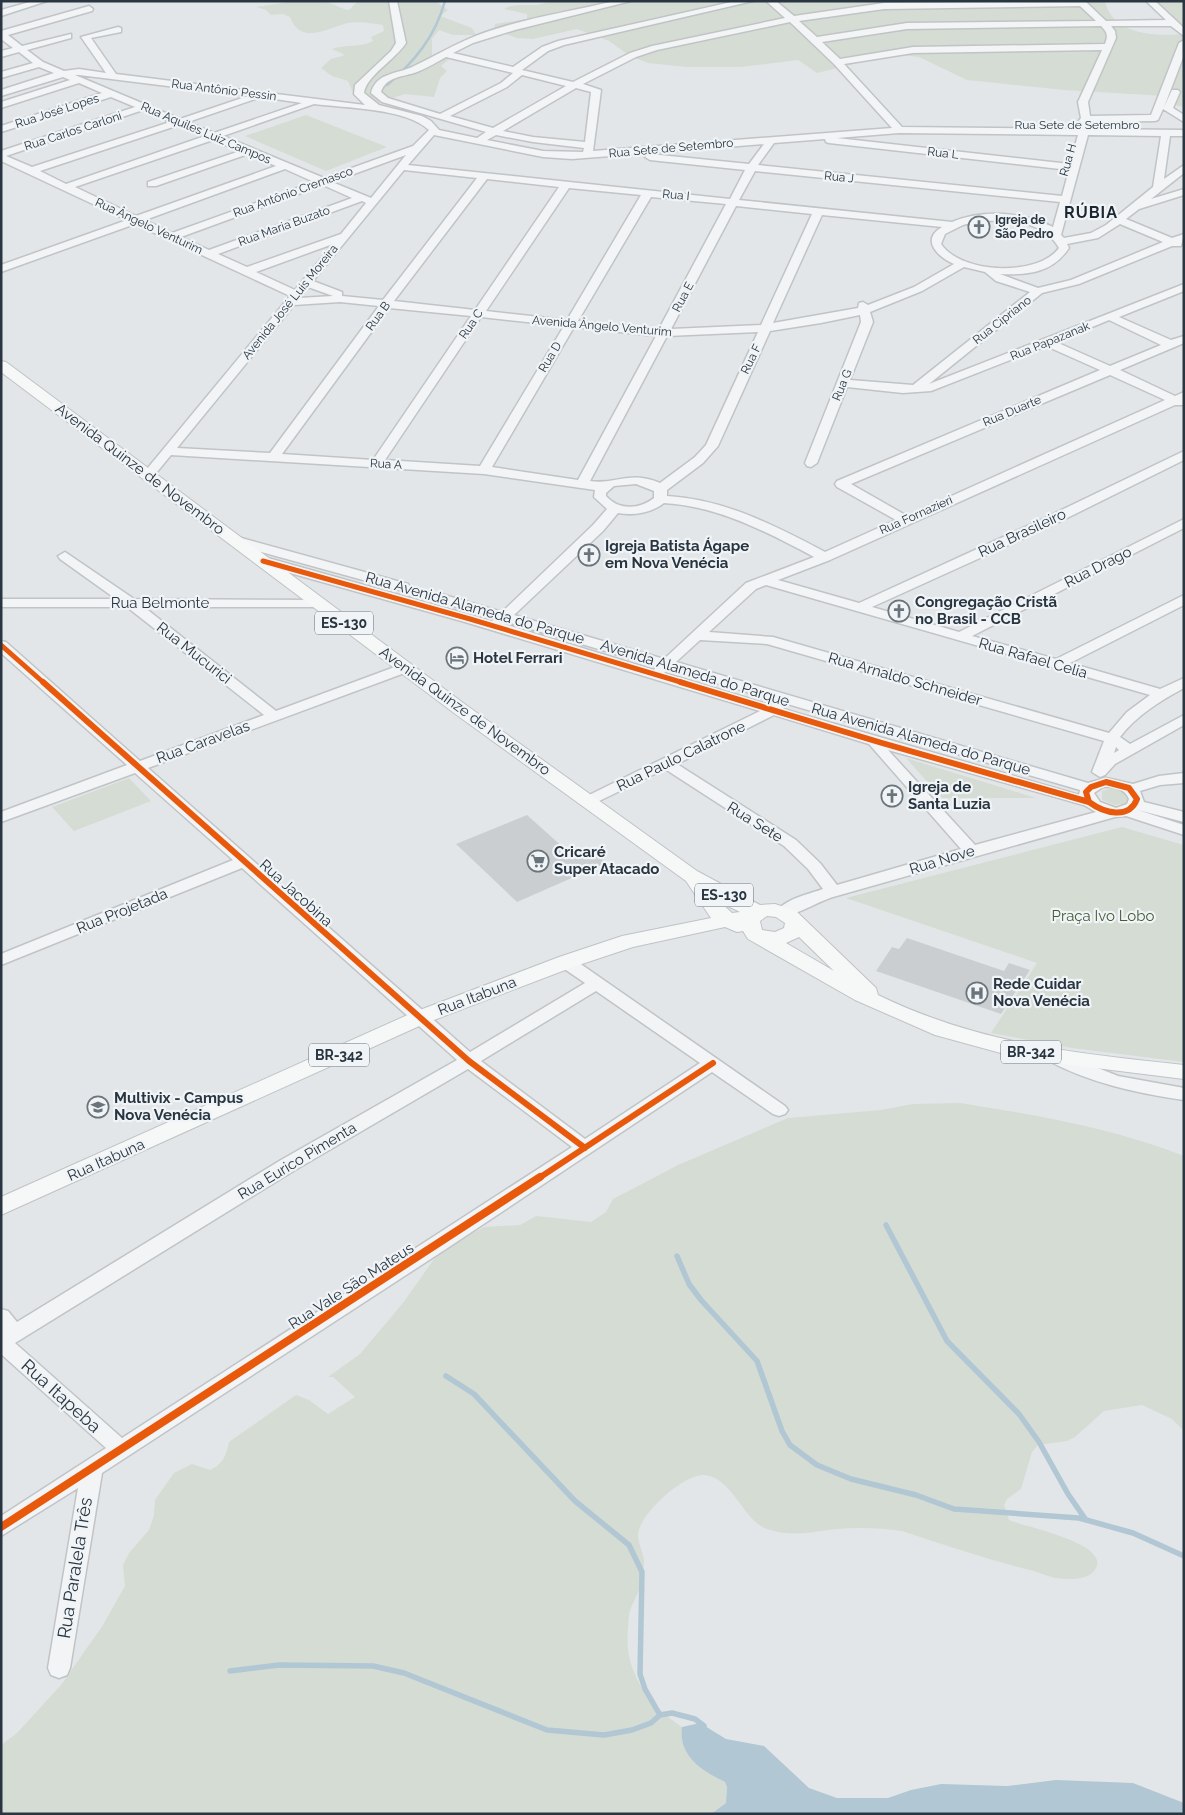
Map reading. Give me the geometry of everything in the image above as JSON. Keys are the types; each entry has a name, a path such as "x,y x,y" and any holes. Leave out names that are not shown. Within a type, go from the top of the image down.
{"main road":[{"name":"Avenida Quinze de Novembro","path":"1,365 405,668 693,878"},
{"name":"ES-130","path":"693,878 713,907 729,921 756,925"},
{"name":"ES-130","path":"693,878 732,900 756,925"},
{"path":"686,928 699,904 699,893 693,878"},
{"name":"BR-342","path":"756,925 774,910 790,917 884,1006"},
{"name":"BR-342","path":"686,928 756,925 783,938 794,931 790,917"},
{"name":"BR-342","path":"686,928 729,921"},
{"name":"BR-342","path":"756,925 827,977 884,1006 971,1040 1053,1056 1184,1072"},
{"name":"Rua Itabuna","path":"1,1207 418,1018 566,962 642,937 686,928"}],"street":[{"path":"1,13 43,1"},
{"path":"386,110 358,94 364,80 394,54 401,43 393,1"},
{"path":"445,54 596,90 589,150 490,132 384,100 376,93 379,84 393,74 414,70 470,41 512,28 627,1"},
{"path":"441,117 504,85 517,71 545,49 561,43 749,1"},
{"path":"770,1 793,19 840,62 899,130"},
{"path":"1150,1 1184,33"},
{"path":"478,141 490,132 576,84 633,55 793,19 884,6 1080,2 1111,31 1112,38 1108,48 913,50 840,62"},
{"path":"1,34 89,9"},
{"path":"817,40 884,28 1173,23"},
{"path":"113,76 85,38 92,34 118,30"},
{"name":"Rua Aquiles Luiz Campos","path":"1,34 40,64 366,200"},
{"path":"1,54 68,36"},
{"path":"1082,126 1155,118 1184,43"},
{"name":"Rua H","path":"1059,238 1061,199 1082,126 1083,102 1108,48"},
{"path":"1,75 40,64"},
{"name":"Rua Antônio Pessin","path":"63,74 79,72 386,110"},
{"path":"1158,187 1168,127 1168,103 1184,72"},
{"path":"1,93 63,74"},
{"path":"1,105 80,80"},
{"path":"1184,89 1177,106 1184,111"},
{"name":"Rua José Lopes","path":"1,129 113,94"},
{"path":"31,171 260,95"},
{"path":"66,187 314,102"},
{"name":"Rua Carlos Carloni","path":"1,156 144,107"},
{"name":"Rua Sete de Setembro","path":"386,110 422,121 433,131 543,154 589,150 613,153 899,130 1082,126 1168,127 1184,124"},
{"path":"1169,110 1184,118"},
{"name":"Rua Sete de Setembro","path":"1168,127 1184,134"},
{"name":"Avenida José Luis Moreira","path":"148,475 307,283 345,235 366,200 401,167 433,131"},
{"name":"Rua L","path":"813,136 852,144 1069,167"},
{"name":"Rua E","path":"583,483 751,168 772,139"},
{"name":"Rua Antônio Cremasco","path":"170,237 417,148"},
{"path":"152,184 248,151"},
{"name":"Rua J","path":"613,153 1061,199"},
{"name":"Rua Ângelo Venturim","path":"1,156 208,254 294,298"},
{"path":"1,269 284,166"},
{"name":"Rua I","path":"401,167 950,225"},
{"path":"1059,238 1094,236 1119,220 1184,168"},
{"name":"Rua B","path":"274,458 387,302 484,176"},
{"name":"Rua C","path":"377,463 566,184"},
{"path":"1131,209 1184,192"},
{"name":"Rua D","path":"484,470 648,193"},
{"name":"Rua H","path":"1045,228 1061,199"},
{"name":"Rua Maria Buzato","path":"208,254 366,200"},
{"name":"Rua F","path":"615,508 638,510 648,508 660,494 712,446 819,210"},
{"path":"996,218 1023,221 1045,228 1059,238 1064,248 1062,255 1042,266 1010,271 989,270 957,262 942,253 937,246 936,238 940,231 950,225 970,220 996,218"},
{"path":"1119,220 1184,247"},
{"path":"244,272 345,235"},
{"name":"Rua Cipriano","path":"914,389 1038,292 1075,282 1184,237"},
{"name":"Avenida Ângelo Venturim","path":"307,283 340,295 387,302 664,331 767,327 821,320 918,290 957,262"},
{"path":"989,270 1000,279 1038,292"},
{"name":"Rua Papazanak","path":"842,383 914,389 945,383 1184,287"},
{"name":"Avenida Ângelo Venturim","path":"294,298 387,302"},
{"name":"Rua G","path":"811,463 866,322 864,308"},
{"path":"1111,317 1171,344"},
{"name":"Rua Duarte","path":"905,520 841,484 1184,339"},
{"path":"1048,342 1181,400"},
{"name":"Rua Fornazieri","path":"667,663 744,591 762,580 825,557 905,520 1181,400"},
{"name":"Rua A","path":"166,451 484,470 604,487"},
{"name":"Rua Brasileiro","path":"859,608 1037,527 1184,455"},
{"path":"499,621 598,528 615,508 603,502 600,497 604,487 610,483 627,479 646,481 660,494 697,503 775,531 825,557"},
{"name":"Rua Drago","path":"959,637 1184,523"},
{"name":"Rua Avenida Alameda do Parque","path":"234,540 499,621 667,663 786,700 876,733"},
{"name":"Rua Mucurici","path":"65,556 129,602 274,716"},
{"name":"Avenida Alameda do Parque","path":"263,561 499,621 656,674 773,710 876,733 1092,795 1126,800 1184,817"},
{"name":"Rua Rafael Celia","path":"762,580 1160,694"},
{"path":"1056,665 1184,599"},
{"name":"Rua Belmonte","path":"1,602 318,603"},
{"name":"Rua Arnaldo Schneider","path":"697,636 768,640 1111,738 1130,750"},
{"name":"Rua Jacobina","path":"1,645 418,1018 469,1061 585,1148"},
{"path":"656,674 667,663"},
{"name":"Rua Caravelas","path":"1,817 405,668"},
{"path":"1072,823 1092,795 1103,767 1111,738 1133,714 1160,694 1184,682"},
{"name":"Rua Paulo Calatrone","path":"588,802 773,710 786,700"},
{"path":"1103,767 1184,719"},
{"path":"876,733 880,750 971,851"},
{"name":"Rua Sete","path":"665,763 790,843 814,866 834,892"},
{"path":"1103,767 1126,800 1160,781 1184,778"},
{"name":"Avenida Alameda do Parque","path":"1092,795 1126,800 1184,830"},
{"name":"Avenida Alameda do Parque","path":"1072,823 1126,800"},
{"name":"Rua Nove","path":"813,899 971,851 1072,823"},
{"name":"Rua Projetada","path":"1,960 243,862"},
{"path":"790,917 807,908 813,899"},
{"path":"566,962 779,1110"},
{"name":"Rua Eurico Pimenta","path":"6,1339 288,1165 469,1061 596,984"},
{"path":"1053,1056 1090,1075 1111,1082 1184,1094"},
{"name":"Rua Vale São Mateus","path":"1,1527 713,1063"},
{"name":"Rua Itapeba","path":"1,1316 6,1339 121,1450"},
{"name":"Rua Paralela Três","path":"59,1668 92,1468"}],"green space":[{"path":"295,1 325,2 349,10 358,1 435,1 448,10 440,16 472,28 476,35 453,35 439,30 432,39 432,55 441,51 451,51 454,55 441,66 447,71 440,78 434,97 405,94 372,105 354,95 348,81 332,76 321,68 331,59 345,55 332,49 373,41 371,37 384,31 383,25 352,22 315,33 308,33 301,31 295,26 290,17 283,14 271,15 266,10 256,7"},
{"path":"548,1 1105,1 1110,13 1126,27 1149,34 1184,34 1184,107 1165,103 1165,96 1064,90 967,80 919,57 894,54 817,73 798,60 741,67 687,67 648,63 630,56 609,41 577,29 533,39 517,38 494,30 495,24 527,19 527,14 504,9 509,6 538,5"},
{"path":"1153,1 1184,1 1184,28"},
{"path":"306,115 387,147 326,171 245,136"},
{"path":"906,758 1036,798 942,798"},
{"path":"129,778 151,801 74,831 52,807"},
{"path":"1113,788 1123,790 1131,797 1128,803 1115,805 1102,800 1102,791"},
{"name":"Praça Ivo Lobo","path":"1122,827 1184,845 1184,1062 1072,1048 991,1033 1037,963 846,898"},
{"path":"960,1103 1073,1123 1129,1137 1184,1156 1184,1431 1172,1419 1142,1405 1104,1411 1075,1437 1067,1441 1038,1445 1032,1452 1021,1489 1007,1499 1004,1505 1009,1520 1050,1532 1082,1546 1093,1554 1097,1563 1092,1573 1088,1576 1069,1579 1055,1578 965,1552 902,1531 862,1528 802,1533 776,1532 767,1529 751,1517 721,1482 712,1477 702,1475 694,1477 673,1489 653,1507 640,1526 638,1538 644,1566 640,1587 629,1615 628,1649 634,1673 646,1694 663,1712 682,1727 684,1746 693,1761 708,1773 725,1782 727,1787 726,1803 711,1814 1,1814 1,1745 17,1733 61,1685 103,1625 125,1586 123,1565 129,1553 149,1530 154,1515 155,1500 174,1473 192,1464 210,1470 214,1468 223,1459 229,1442 296,1395 309,1400 328,1414 355,1397 333,1377 328,1377 360,1354 403,1303 439,1252 484,1227 520,1225 536,1216 591,1222 606,1212 613,1199 678,1165 788,1118 881,1110 913,1104"}],"water":[{"path":"700,1723 726,1739 764,1746 809,1788 837,1798 888,1798 911,1790 941,1784 1007,1786 1056,1780 1133,1783 1184,1803 1184,1814 711,1814 726,1803 727,1787 725,1782 708,1773 693,1761 684,1746 682,1737 682,1727"}],"building":[{"name":"Cricaré Super Atacado","path":"527,815 575,858 592,851 606,863 517,902 456,844"},
{"name":"Rede Cuidar Nova Venécia","path":"907,938 1004,971 1009,963 1030,970 1001,1014 876,971 892,947 899,949"}],"waterway":[{"path":"387,85 423,48 436,26 445,1"},
{"path":"886,1225 947,1341 1019,1414 1039,1442 1068,1494 1086,1520"},
{"path":"677,1256 689,1284 701,1300 757,1361 782,1431 790,1445 817,1465 851,1479 916,1495 954,1509 1086,1520"},
{"path":"446,1376 474,1394 575,1501 629,1545 642,1572 640,1674 645,1689 660,1715"},
{"path":"1086,1520 1133,1533 1184,1556"},
{"path":"230,1671 279,1665 373,1666 404,1673 547,1730 604,1735 632,1730 651,1723 660,1715"},
{"path":"660,1715 672,1713 695,1719 704,1726"}],"cycle path":[{"path":"263,561 573,649 882,743 1089,802 1108,811 1123,812 1129,810 1134,806 1137,799 1134,793 1122,784 1106,782 1091,787 1086,792 1089,802"},
{"path":"1,645 419,1018 469,1061 585,1148"},
{"path":"1,1527 439,1244 713,1063"}],"place":[{"name":"Igreja de São Pedro","path":"979,227"},
{"name":"Igreja Batista Ágape em Nova Venécia","path":"589,555"},
{"name":"Congregação Cristã no Brasil - CCB","path":"899,611"},
{"name":"Hotel Ferrari","path":"457,658"},
{"name":"Igreja de Santa Luzia","path":"892,796"},
{"name":"Cricaré Super Atacado","path":"538,861"},
{"name":"Rede Cuidar Nova Venécia","path":"977,993"},
{"name":"Multivix - Campus Nova Venécia","path":"98,1107"}],"district":[{"name":"RÚBIA","path":"1091,212"}]}
